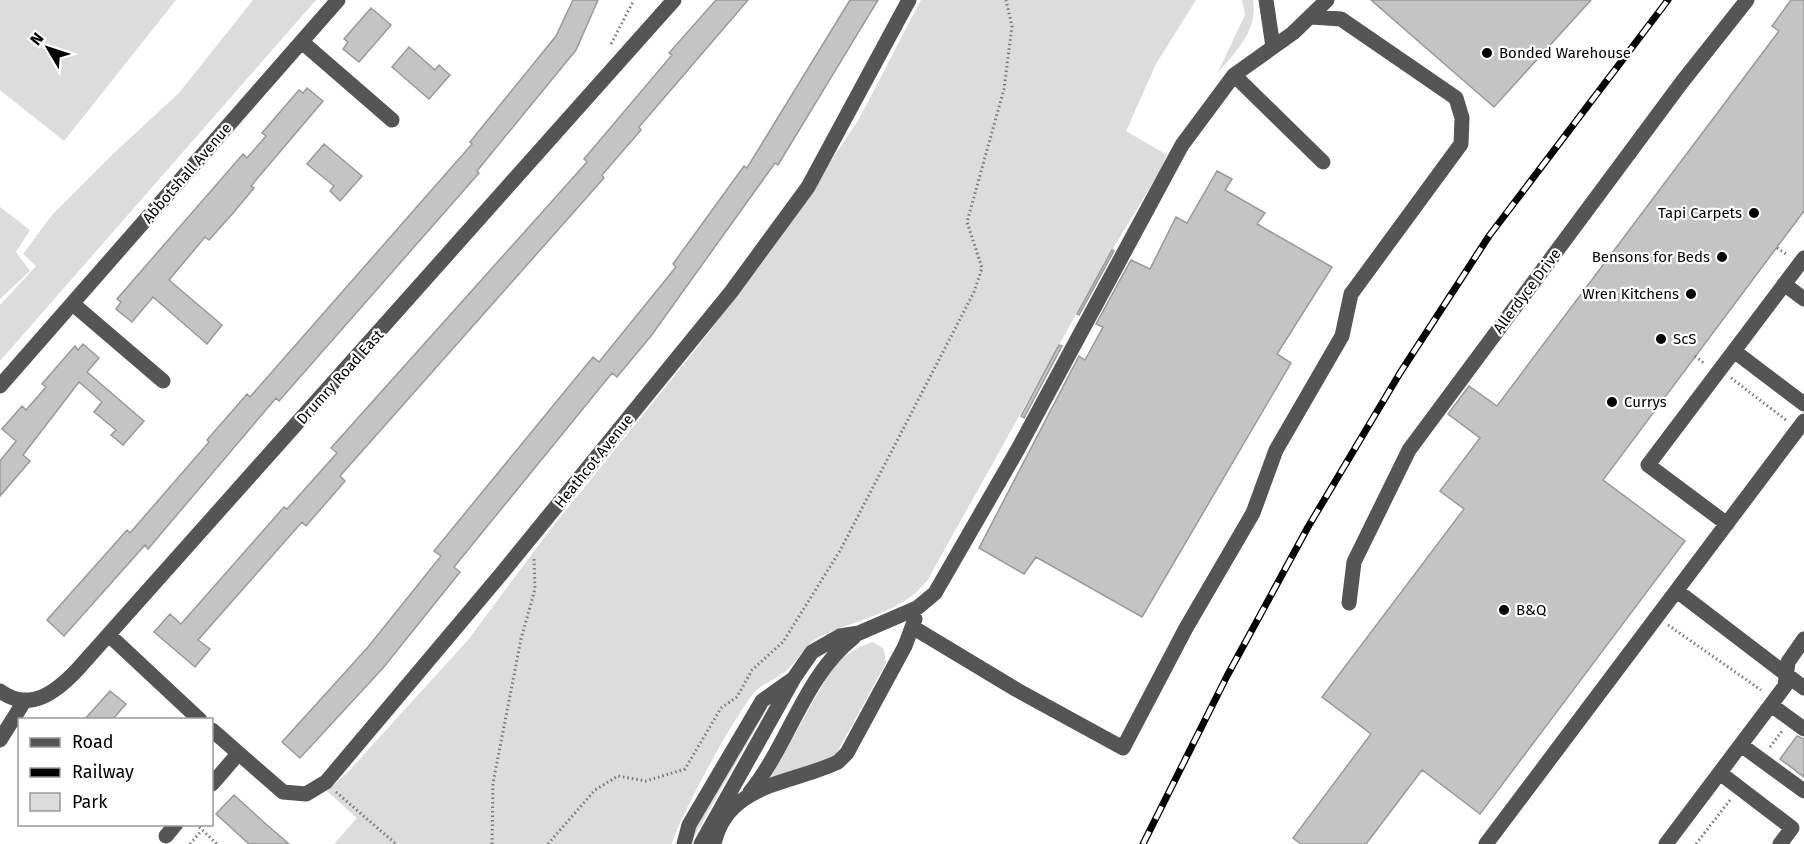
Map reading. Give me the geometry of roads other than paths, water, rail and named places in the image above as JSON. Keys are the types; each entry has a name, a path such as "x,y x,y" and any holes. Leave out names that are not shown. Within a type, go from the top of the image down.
{"street":[{"name":"Abbotshall Avenue","path":"0,387 338,0"},
{"name":"Drumry Road East","path":"26,700 38,700 60,687 109,635 674,0"},
{"name":"Heathcot Avenue","path":"213,731 283,792 306,794 326,782 502,573 738,282 808,187 909,0"},
{"path":"1266,0 1273,47"},
{"path":"701,844 794,678 812,652 823,644 859,633 917,608 934,594 1012,458 1182,146 1234,75 1312,17 1327,0"},
{"name":"Allerdyce Drive","path":"1349,603 1354,562 1409,450 1675,91 1747,0"},
{"path":"914,628 1017,690 1123,748 1186,628 1253,513 1276,450 1342,336 1351,294 1461,144 1462,118 1456,98 1341,19 1312,17"},
{"path":"302,42 392,120"},
{"path":"1234,75 1323,162"},
{"path":"1727,524 1648,465 1804,258"},
{"path":"1784,284 1804,299"},
{"path":"73,304 163,381"},
{"path":"1734,351 1804,404"},
{"path":"1486,844 1801,425"},
{"path":"1677,591 1804,688"},
{"path":"750,792 838,762 847,753 914,628 917,608"},
{"path":"714,844 716,834 730,811 764,775 820,672 835,651 859,633"},
{"path":"109,635 198,718"},
{"path":"1666,844 1785,686 1788,662 1802,645"},
{"path":"684,844 689,825 762,701 794,678"},
{"path":"0,691 14,699 26,700 0,740"},
{"path":"1771,705 1804,729"},
{"path":"1741,745 1804,791"},
{"path":"213,783 238,754"},
{"path":"1720,773 1792,828 1780,844"}],"railway":[{"path":"1143,844 1227,676 1308,527 1400,373 1489,236 1668,0"}],"place":[{"name":"Bonded Warehouse","path":"1487,53"},
{"name":"Tapi Carpets","path":"1754,213"},
{"name":"Bensons for Beds","path":"1722,257"},
{"name":"Wren Kitchens","path":"1691,294"},
{"name":"ScS","path":"1661,339"},
{"name":"Currys","path":"1612,402"},
{"name":"B&Q","path":"1504,610"}]}
